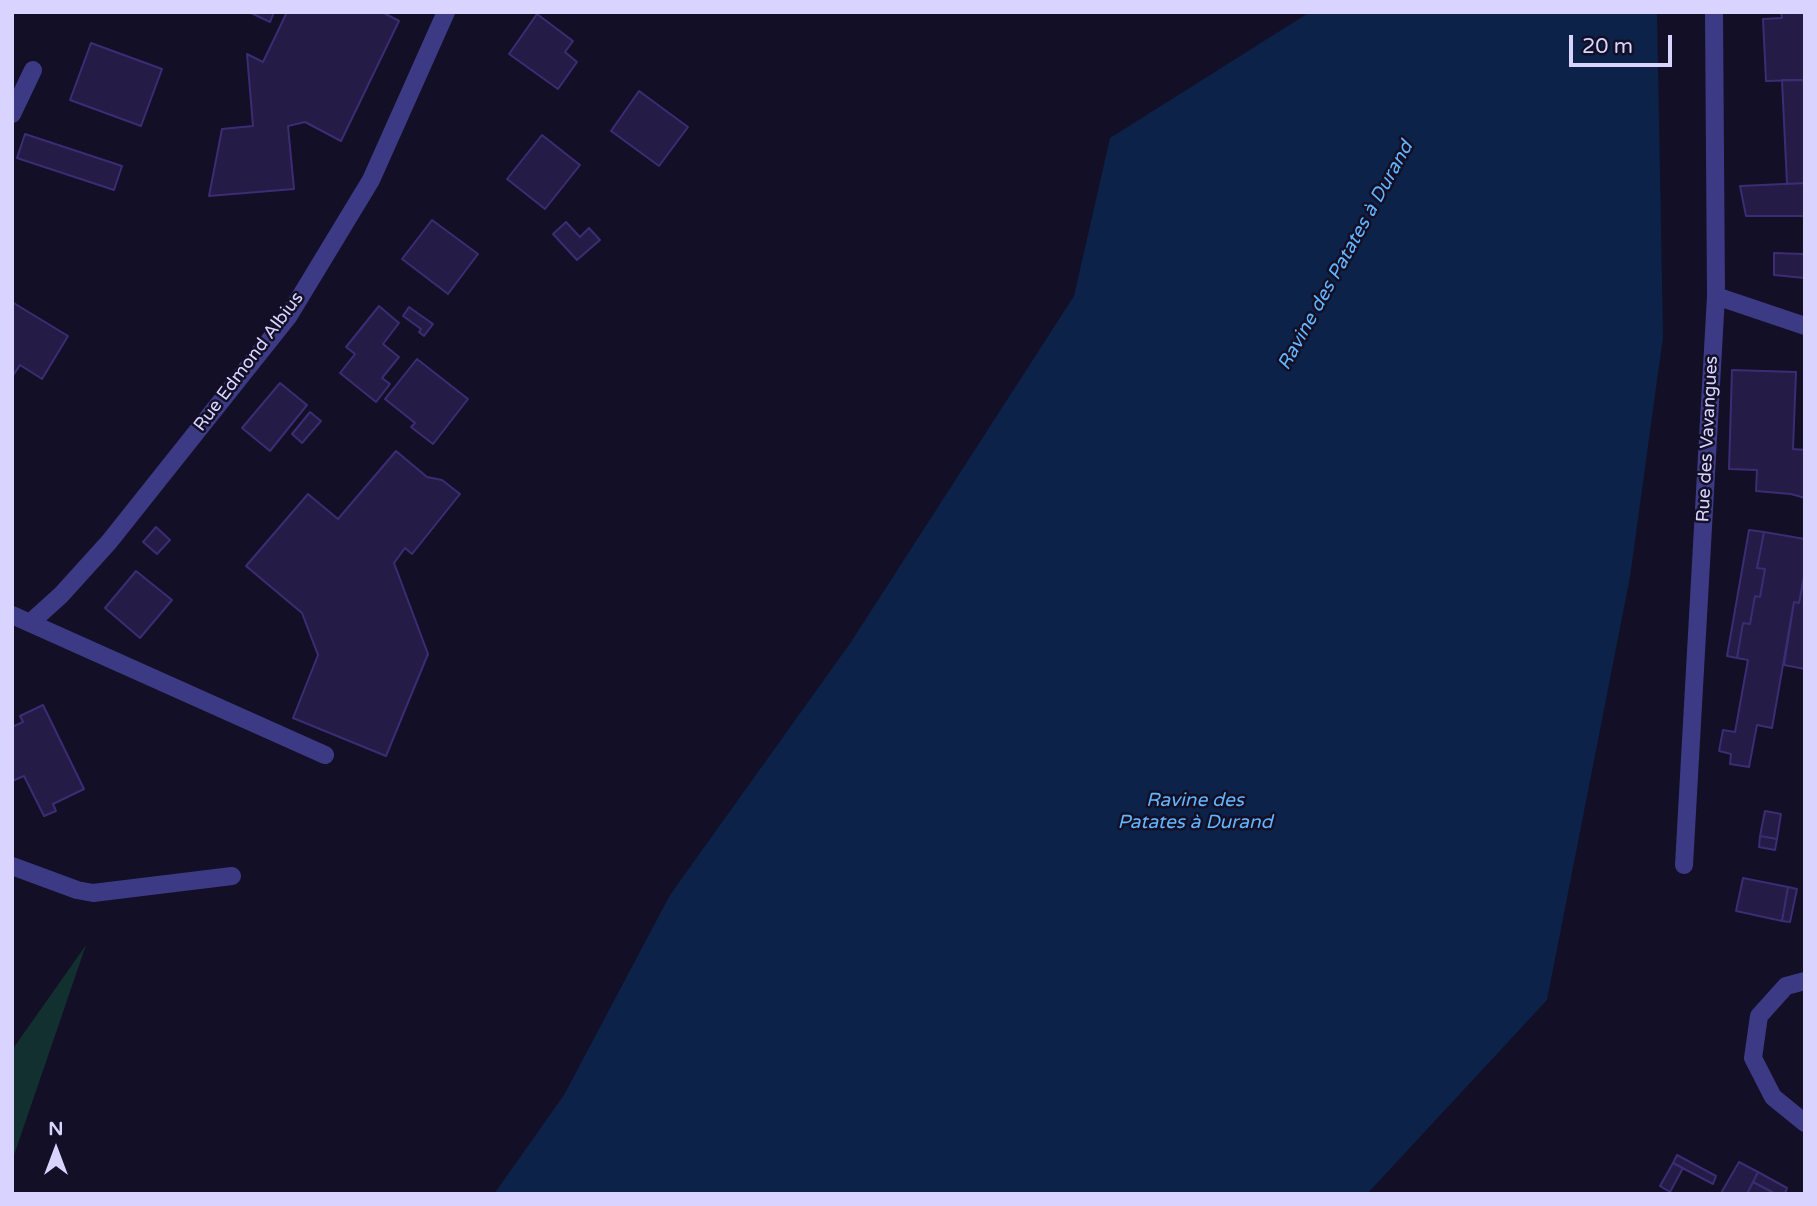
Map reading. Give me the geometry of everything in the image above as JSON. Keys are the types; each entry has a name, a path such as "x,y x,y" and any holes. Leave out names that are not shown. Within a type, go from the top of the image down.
{"street":[{"name":"Rue Edmond Albius","path":"30,623 61,595 109,542 288,317 371,180 446,12"},
{"name":"Rue des Vavangues","path":"1684,865 1716,296 1714,12"},
{"path":"12,114 33,69"},
{"path":"1716,296 1805,326"},
{"path":"12,615 325,755"},
{"path":"12,866 77,890 93,893 232,876"},
{"path":"1805,981 1786,986 1759,1016 1753,1058 1773,1097 1805,1124"}],"green space":[{"path":"86,945 12,1161 12,1050"}],"water":[{"name":"Ravine des Patates à Durand","path":"1310,12 1657,12 1663,337 1630,577 1547,1000 1367,1194 494,1194 564,1095 670,895 851,642 1074,296 1110,138"}],"building":[{"path":"249,12 274,12 270,22"},
{"path":"287,12 382,12 399,21 341,141 305,122 288,126 294,189 209,196 222,129 253,126 247,54 263,62"},
{"path":"1781,12 1805,12 1805,80 1766,81 1763,19 1782,18"},
{"path":"537,14 573,41 565,52 577,62 558,89 509,54"},
{"path":"91,43 162,69 141,126 70,100"},
{"path":"1782,80 1805,80 1805,183 1787,184"},
{"path":"639,91 688,127 659,166 611,131"},
{"path":"25,134 122,166 114,190 17,158"},
{"path":"542,135 580,165 545,209 507,179"},
{"path":"1805,183 1805,216 1746,216 1740,186"},
{"path":"432,220 478,254 448,294 402,259"},
{"path":"566,222 580,237 589,228 600,240 577,260 553,234"},
{"path":"1774,253 1805,254 1805,278 1774,275"},
{"path":"12,302 68,336 42,379 20,365 12,377"},
{"path":"379,306 399,323 383,344 399,357 382,378 390,384 376,402 340,373 355,354 346,347"},
{"path":"409,307 433,324 424,336 419,332 421,329 403,316"},
{"path":"417,359 468,399 433,444 411,427 415,423 385,399"},
{"path":"1732,370 1796,372 1793,449 1805,450 1805,498 1756,491 1757,470 1729,469"},
{"path":"280,383 307,405 270,451 242,428"},
{"path":"310,412 321,421 302,443 292,434"},
{"path":"396,451 427,477 442,480 460,494 412,554 405,548 394,563 428,654 386,756 293,718 318,655 302,613 246,566 308,494 338,519"},
{"path":"156,527 170,540 157,554 143,542"},
{"path":"1749,530 1764,532 1757,568 1765,569 1760,597 1755,596 1750,624 1743,623 1737,658 1727,656"},
{"path":"1764,532 1805,539 1805,572 1799,603 1794,602 1772,728 1757,725 1749,767 1730,764 1731,754 1719,751 1723,730 1735,732 1748,660 1737,658 1743,623 1750,624 1755,596 1760,597 1765,569 1757,568"},
{"path":"136,571 172,600 140,638 105,608"},
{"path":"1805,572 1805,669 1784,665 1794,602 1799,603"},
{"path":"43,705 84,789 53,804 56,811 44,816 24,776 12,781 12,727 23,722 20,716"},
{"path":"1765,811 1781,814 1777,839 1760,836"},
{"path":"1760,836 1777,839 1775,850 1759,847"},
{"path":"1743,878 1788,887 1782,921 1736,911"},
{"path":"1788,887 1797,889 1790,922 1782,921"},
{"path":"1677,1155 1716,1176 1713,1184 1673,1163"},
{"path":"1739,1162 1758,1172 1747,1194 1721,1193"},
{"path":"1673,1163 1683,1168 1670,1192 1660,1186"},
{"path":"1758,1172 1787,1188 1785,1194 1776,1194 1753,1182"},
{"path":"1753,1182 1776,1194 1747,1194"}]}
